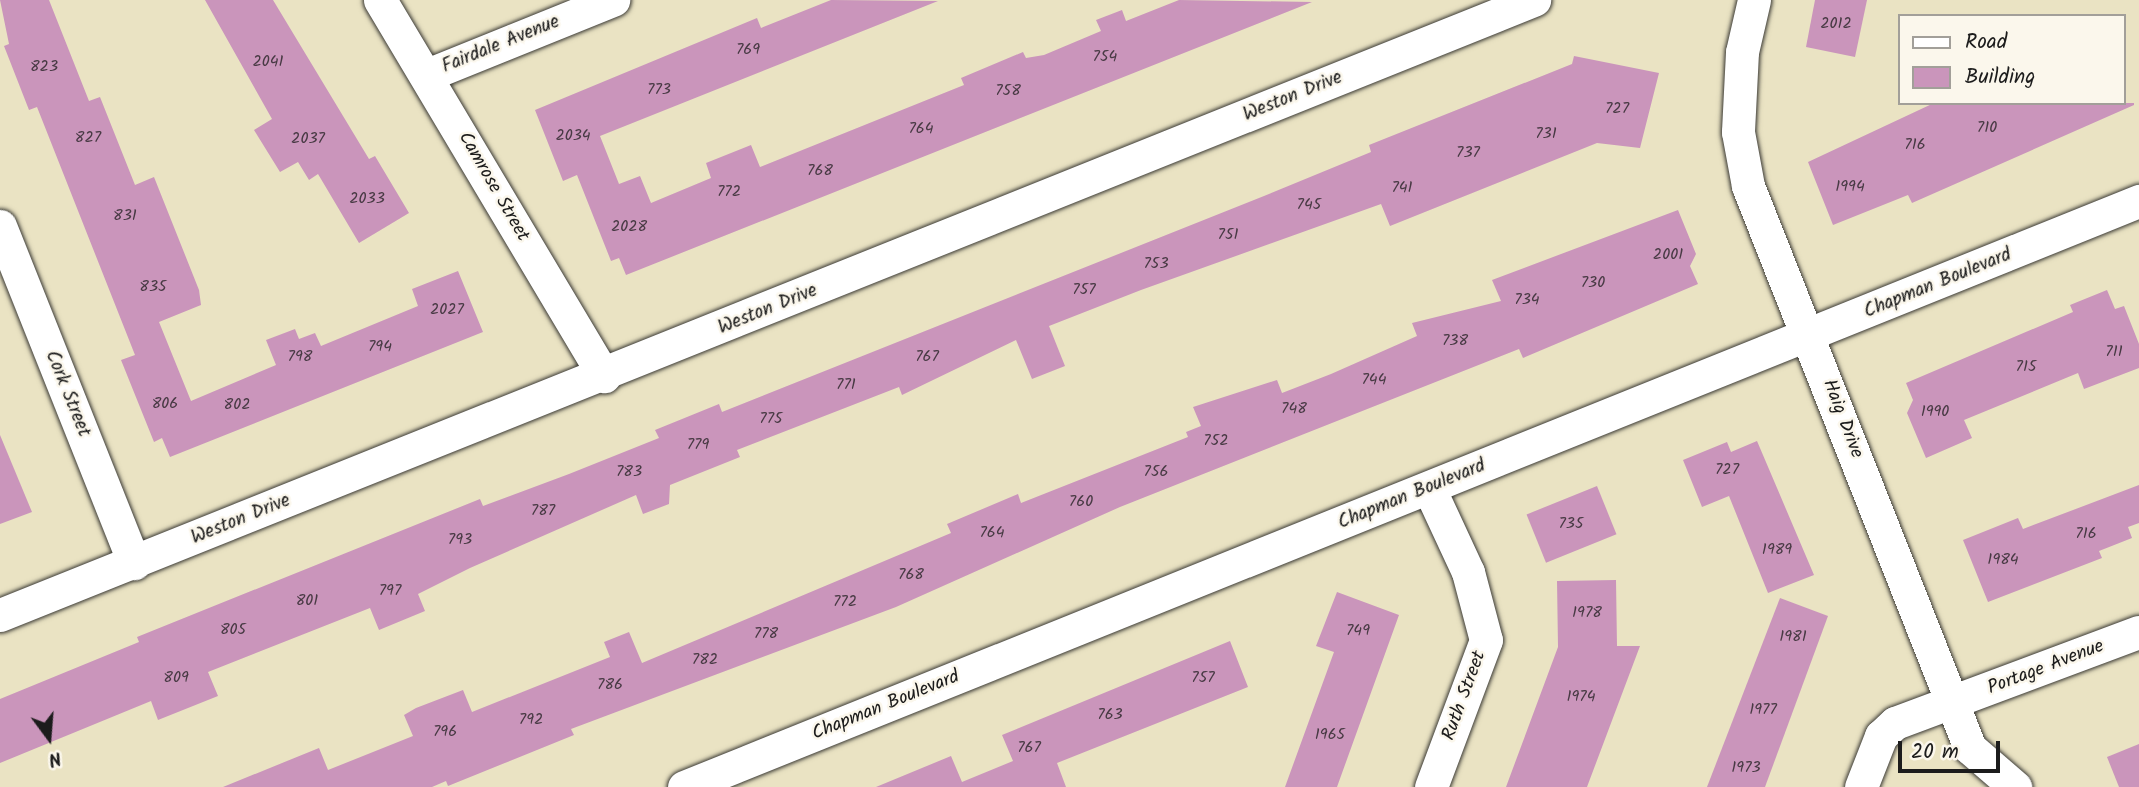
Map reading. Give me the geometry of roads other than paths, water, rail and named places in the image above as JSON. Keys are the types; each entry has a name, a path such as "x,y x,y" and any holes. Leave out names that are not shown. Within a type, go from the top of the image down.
{"street":[{"name":"Camrose Street","path":"380,0 604,376"},
{"name":"Fairdale Avenue","path":"427,75 613,0"},
{"name":"Weston Drive","path":"0,615 604,376 1534,0"},
{"name":"Haig Drive","path":"1754,0 1742,52 1738,132 1748,186 1810,336 1970,748 2015,787"},
{"name":"Chapman Boulevard","path":"684,787 1810,336 2139,201"},
{"name":"Cork Street","path":"0,226 134,563"},
{"name":"Ruth Street","path":"1429,488 1468,572 1486,640 1432,787"},
{"name":"Portage Avenue","path":"1952,703 2139,632"},
{"path":"1861,787 1881,736 1895,723 1952,703"}]}
